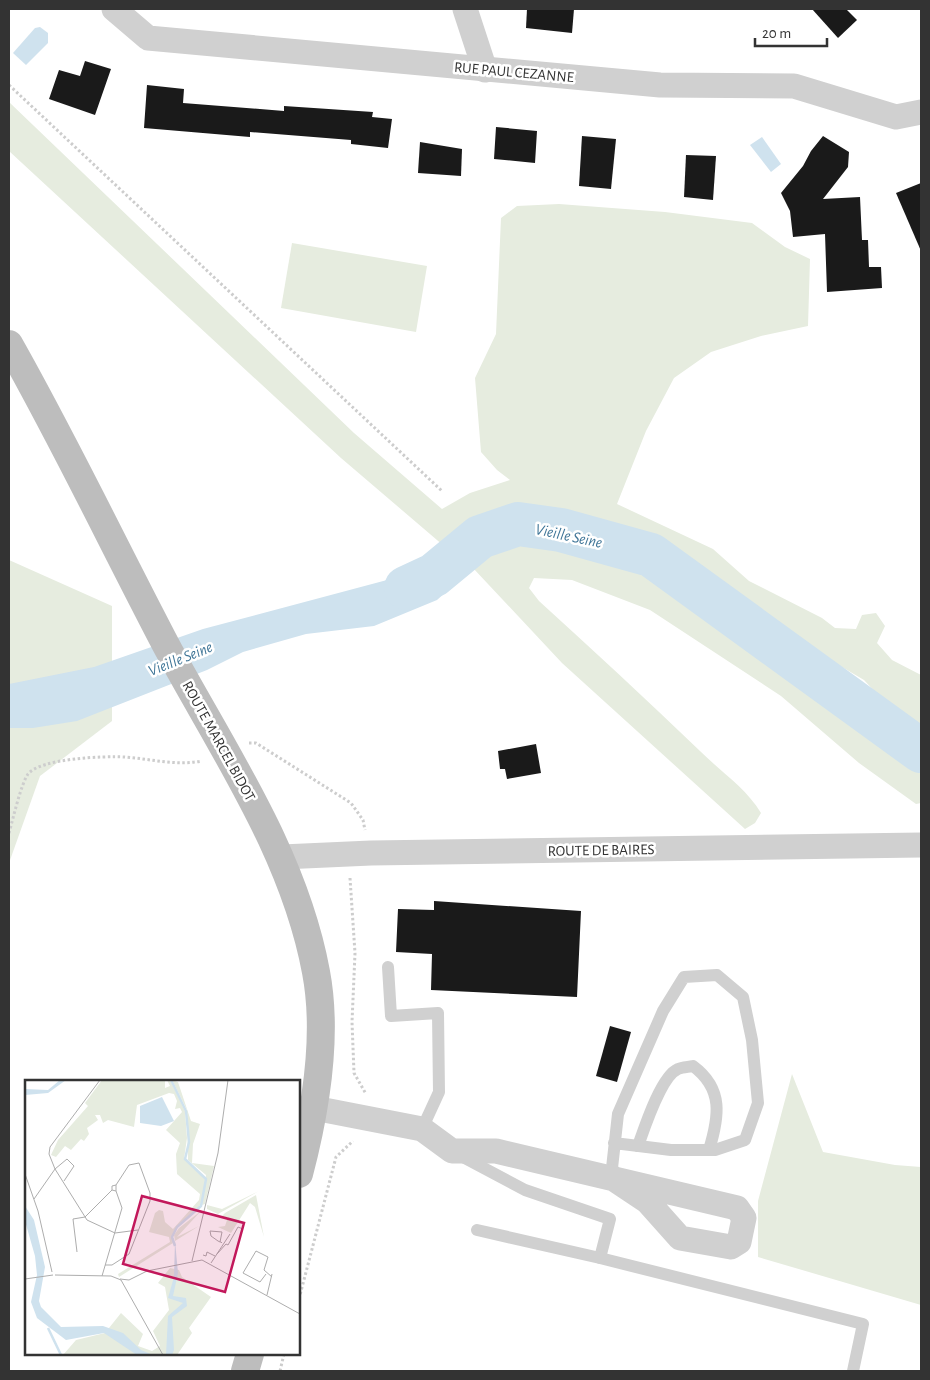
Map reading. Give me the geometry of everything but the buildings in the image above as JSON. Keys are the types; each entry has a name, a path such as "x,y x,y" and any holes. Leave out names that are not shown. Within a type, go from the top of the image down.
{"street":[{"name":"RUE PAUL CEZANNE","path":"114,9 148,38 660,85 794,86 896,116 921,112"},
{"path":"466,9 486,70"},
{"name":"ROUTE MARCEL BIDOT","path":"9,344 154,621 282,857 305,924 317,974 321,1031 314,1108 300,1170"},
{"name":"ROUTE DE BAIRES","path":"282,857 371,853 921,845"},
{"path":"314,1108 422,1129 452,1151 496,1152 611,1177 737,1208 744,1218 740,1242 731,1247 680,1238 647,1201 611,1177"},
{"path":"245,1371 250,1355"}],"lane":[{"path":"388,968 391,1016 438,1013 439,1092 422,1129"},
{"path":"611,1177 614,1143 618,1114 663,1012 684,976 717,975 743,997 752,1040 758,1104 745,1140 715,1150 671,1150 614,1143"},
{"path":"638,1146 652,1108 667,1080 676,1069 694,1066 707,1076 718,1104 709,1150"},
{"path":"452,1151 525,1190 610,1219 600,1258"},
{"path":"477,1230 600,1258 863,1324 853,1371"}],"path":[{"path":"9,85 442,491"},
{"path":"9,833 27,776 35,768 55,761 123,757 184,764 209,758 224,749 256,743 351,803 363,820 371,853"},
{"path":"280,1371 284,1355"}],"shaded area":[{"path":"9,102 354,433 442,509 470,493 510,480 497,470 481,452 475,378 496,334 501,218 517,206 559,204 665,212 752,223 785,247 810,259 808,326 761,336 711,352 674,378 646,431 617,504 713,549 749,581 822,618 835,628 856,629 862,615 876,613 885,626 877,643 892,660 921,675 921,741 864,680 781,631 681,560 590,523 524,513 488,518 444,546 341,458 9,151"},
{"path":"292,243 427,266 416,332 281,308"},
{"path":"511,537 548,537 649,575 710,619 789,671 921,770 921,803 916,804 859,763 781,696 650,610 572,580 534,578 529,588 539,601 708,759 733,780 755,804 761,813 755,823 745,829 562,663 473,568 495,544"},
{"path":"9,560 112,606 112,721 40,776 9,863"},
{"path":"792,1074 823,1152 895,1165 921,1167 921,1305 758,1257 758,1201"}],"water":[{"path":"40,27 48,33 48,43 26,65 13,53 35,28"},
{"path":"762,137 781,164 771,172 750,145"},
{"path":"444,546 473,568 437,600 374,626 306,634 243,652 207,670 77,721 33,728 9,728 9,684 94,667 203,629 387,580 411,570"}],"waterway":[{"name":"Vieille Seine","path":"406,588 434,575 480,537 518,524 561,530 651,555 921,751"}]}
